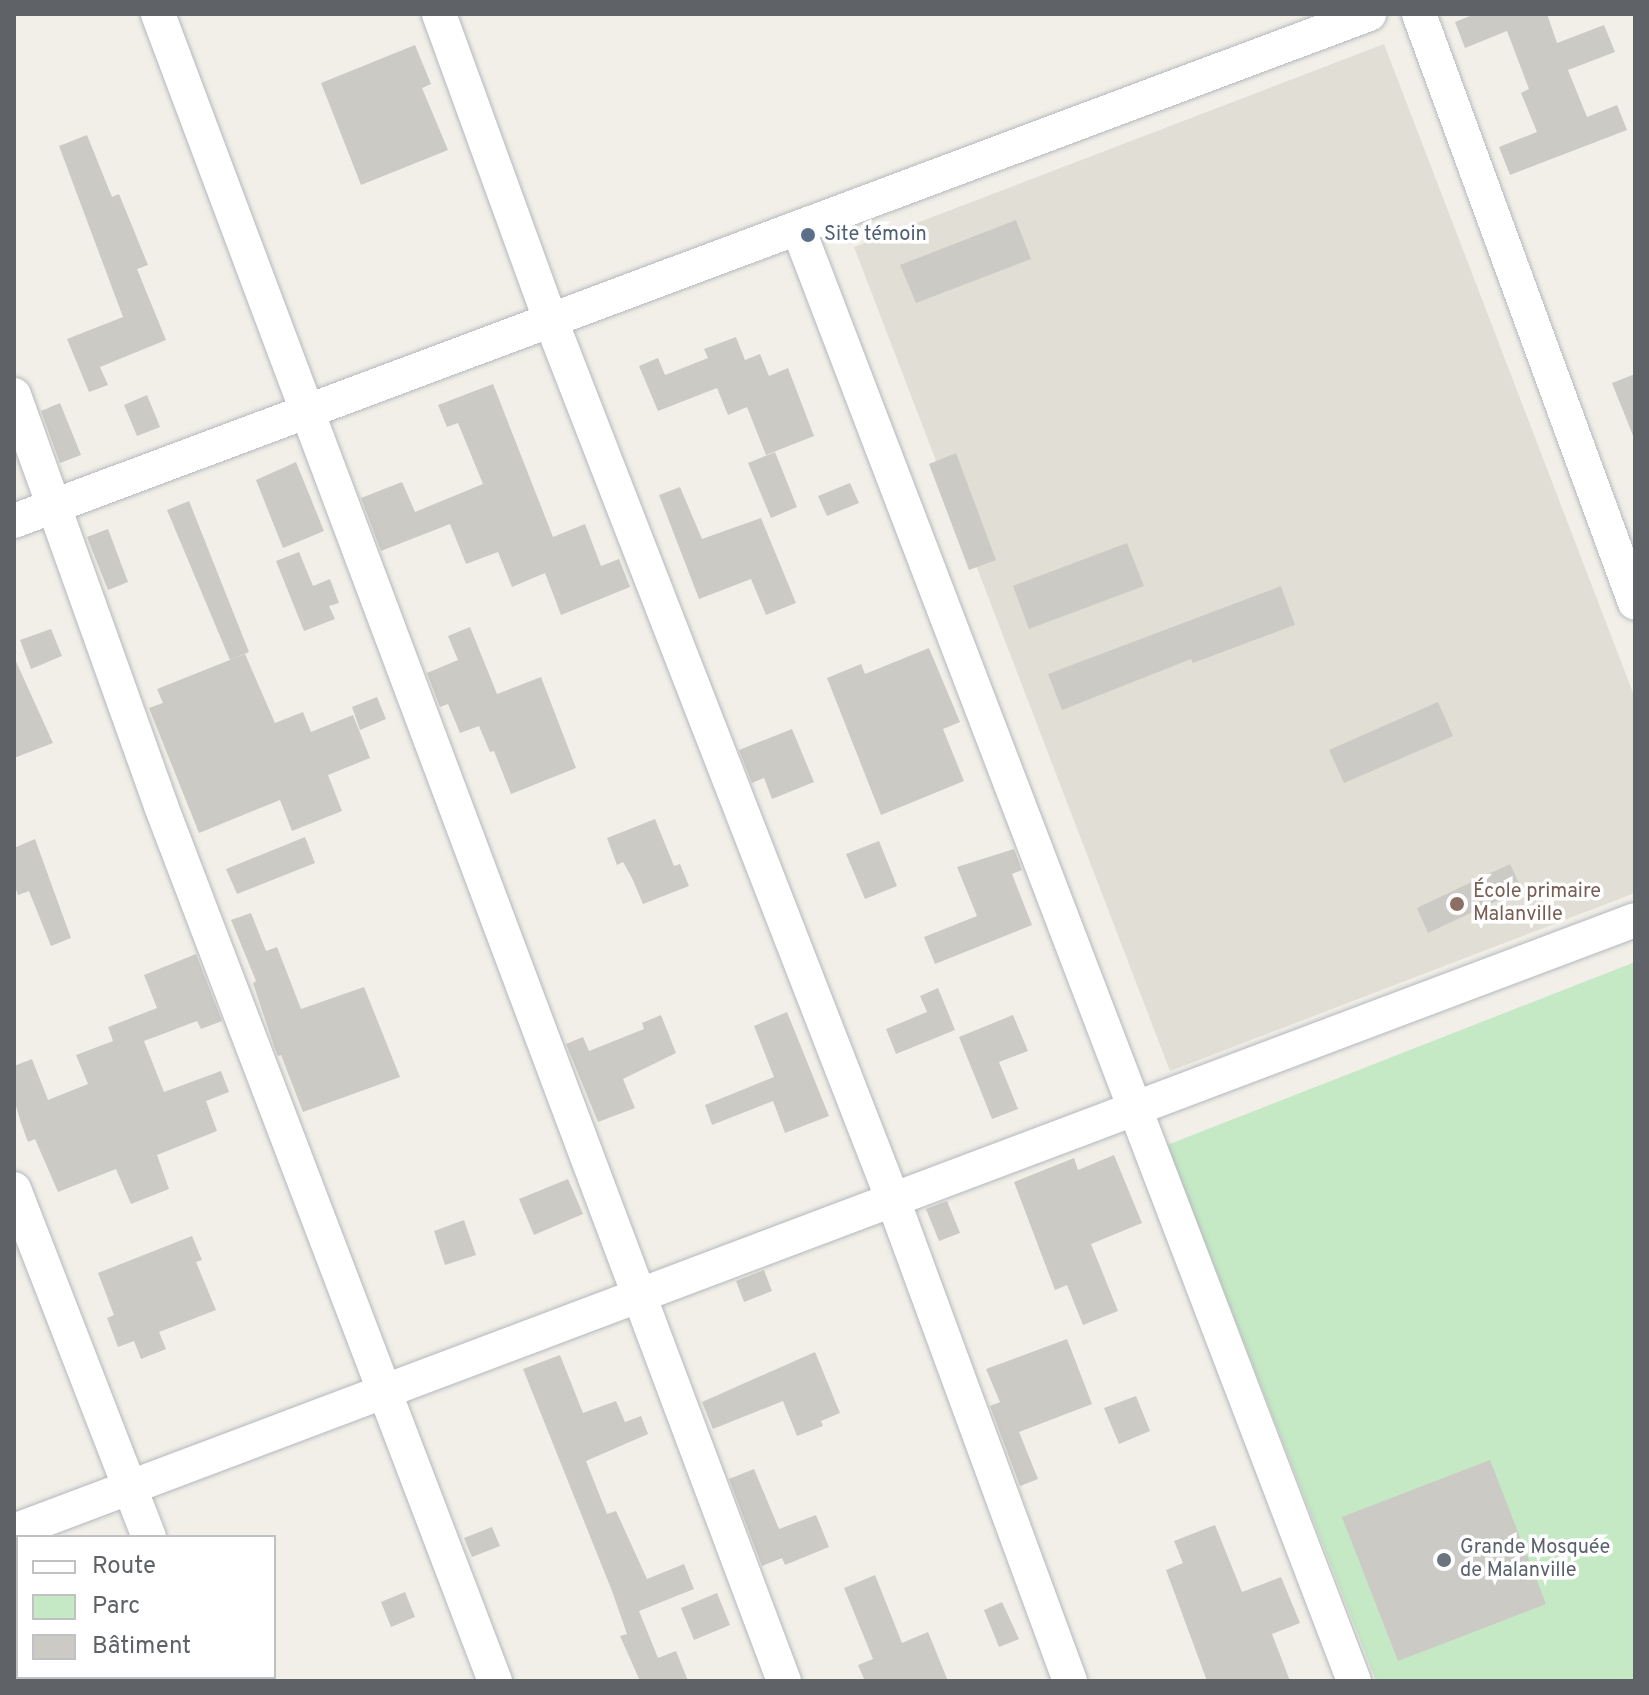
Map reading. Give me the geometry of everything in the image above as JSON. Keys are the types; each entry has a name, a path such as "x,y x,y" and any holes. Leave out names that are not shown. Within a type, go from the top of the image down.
{"street":[{"path":"158,14 784,1681"},
{"path":"439,14 551,321 893,1200 1070,1681"},
{"path":"14,521 1369,14"},
{"path":"1419,14 1635,603"},
{"path":"798,228 1354,1681"},
{"path":"14,395 161,806 495,1681"},
{"path":"14,1531 1635,920"},
{"path":"14,1189 148,1535"}],"shaded area":[{"path":"1384,44 1635,698 1635,893 1170,1071 854,247"}],"green space":[{"path":"1635,962 1635,1681 1376,1681 1167,1145"}],"building":[{"path":"1475,14 1547,14 1557,43 1604,25 1615,52 1568,70 1587,117 1617,105 1627,130 1510,175 1499,147 1537,132 1521,93 1529,89 1507,31 1465,48 1455,22"},
{"path":"415,45 431,84 422,88 448,150 361,185 321,83"},
{"path":"87,135 112,197 119,194 148,265 137,269 166,340 100,367 108,385 89,392 67,339 123,317 59,146"},
{"path":"1016,220 1031,259 916,303 900,265"},
{"path":"736,337 745,360 760,354 769,376 788,368 814,436 766,455 747,407 728,415 717,388 658,411 639,366 658,358 665,375 708,358 704,349"},
{"path":"1635,374 1635,437 1634,438 1612,383"},
{"path":"493,384 553,537 585,524 601,566 619,559 630,587 561,615 545,573 512,587 498,552 466,564 450,524 381,551 361,498 402,482 415,512 483,484 458,423 447,427 438,405"},
{"path":"147,395 160,427 137,436 124,405"},
{"path":"60,403 81,455 60,463 41,411"},
{"path":"775,452 797,507 771,518 748,463"},
{"path":"956,453 996,560 969,570 929,464"},
{"path":"296,462 324,531 283,548 256,480"},
{"path":"850,483 859,503 827,516 818,496"},
{"path":"680,487 702,539 761,518 796,603 766,615 751,579 699,599 659,495"},
{"path":"189,501 249,652 230,660 167,510"},
{"path":"108,529 128,582 108,590 87,537"},
{"path":"1127,543 1144,586 1029,629 1013,586"},
{"path":"299,552 313,586 330,579 339,603 329,606 335,619 304,631 276,561"},
{"path":"1281,586 1295,625 1193,663 1191,659 1062,710 1048,674"},
{"path":"470,627 497,694 541,677 576,768 511,794 494,751 490,752 479,726 460,733 448,704 440,707 427,673 458,660 448,636"},
{"path":"51,629 62,656 31,669 20,640"},
{"path":"929,648 960,722 943,729 964,781 881,815 827,678 861,664 865,674"},
{"path":"245,654 275,723 303,712 311,732 353,715 370,758 328,775 342,811 292,831 280,800 199,833 149,708 163,703 157,689"},
{"path":"14,657 53,743 14,758"},
{"path":"377,697 386,719 360,730 352,707"},
{"path":"1438,702 1453,736 1344,783 1329,750"},
{"path":"792,729 814,782 772,799 764,778 752,783 739,750"},
{"path":"655,819 674,866 680,864 689,886 643,904 623,862 617,865 607,838"},
{"path":"305,837 315,863 237,894 226,869"},
{"path":"35,839 71,938 51,946 29,891 18,895 14,884 14,848"},
{"path":"879,841 897,886 865,899 846,854"},
{"path":"1014,849 1022,870 1012,874 1032,925 935,964 924,937 977,916 957,867"},
{"path":"1510,864 1522,889 1428,933 1417,908"},
{"path":"251,913 266,951 277,947 301,1009 364,987 400,1077 303,1112 281,1055 278,1056 275,1049 253,983 256,981 231,920"},
{"path":"196,954 222,1021 201,1029 197,1021 144,1041 164,1092 221,1071 229,1092 206,1101 217,1131 157,1155 169,1189 131,1204 116,1169 58,1192 35,1139 28,1142 21,1123 14,1099 14,1066 32,1059 48,1100 88,1084 76,1055 113,1041 108,1027 157,1008 144,975"},
{"path":"938,988 955,1030 896,1054 886,1029 927,1012 920,996"},
{"path":"787,1012 829,1116 785,1133 773,1101 712,1125 705,1105 774,1077 754,1026"},
{"path":"661,1015 676,1053 623,1079 635,1108 598,1122 566,1044 583,1037 589,1051 644,1029 642,1023"},
{"path":"1013,1015 1028,1051 999,1062 1018,1109 992,1119 959,1037"},
{"path":"1114,1155 1142,1223 1091,1244 1118,1311 1083,1325 1067,1285 1055,1290 1014,1182 1074,1158 1078,1170"},
{"path":"568,1179 583,1214 534,1235 519,1199"},
{"path":"947,1201 960,1233 939,1241 926,1209"},
{"path":"464,1220 476,1255 445,1265 434,1231"},
{"path":"192,1236 202,1260 196,1262 216,1310 159,1332 166,1349 141,1359 134,1341 118,1347 107,1318 114,1315 98,1273"},
{"path":"764,1270 772,1291 744,1302 736,1281"},
{"path":"1067,1339 1092,1404 1019,1432 1038,1479 1020,1486 990,1406 1000,1402 986,1369"},
{"path":"815,1352 840,1413 821,1421 823,1426 797,1436 783,1401 713,1429 702,1402"},
{"path":"560,1355 583,1413 616,1401 625,1422 641,1416 648,1434 586,1461 607,1514 616,1511 647,1579 684,1564 694,1589 639,1611 658,1658 676,1651 688,1681 640,1681 620,1636 627,1634 612,1591 523,1369"},
{"path":"1136,1396 1150,1431 1119,1444 1104,1408"},
{"name":"Grande Mosquée de Malanville","path":"1490,1460 1546,1604 1398,1661 1342,1517"},
{"path":"754,1469 779,1529 816,1515 829,1547 785,1565 782,1558 762,1566 729,1479"},
{"path":"1215,1525 1242,1592 1281,1577 1300,1623 1272,1634 1290,1681 1207,1681 1166,1570 1183,1563 1174,1541"},
{"path":"492,1527 500,1546 472,1557 464,1538"},
{"path":"875,1575 902,1643 928,1632 948,1681 865,1681 858,1665 873,1659 844,1588"},
{"path":"405,1592 415,1617 391,1627 381,1602"},
{"path":"717,1593 730,1625 694,1640 681,1608"},
{"path":"1002,1602 1019,1639 999,1647 984,1610"}],"place":[{"name":"Site témoin","path":"808,235"},
{"name":"École primaire Malanville","path":"1457,904"},
{"name":"Grande Mosquée de Malanville","path":"1444,1560"}]}
